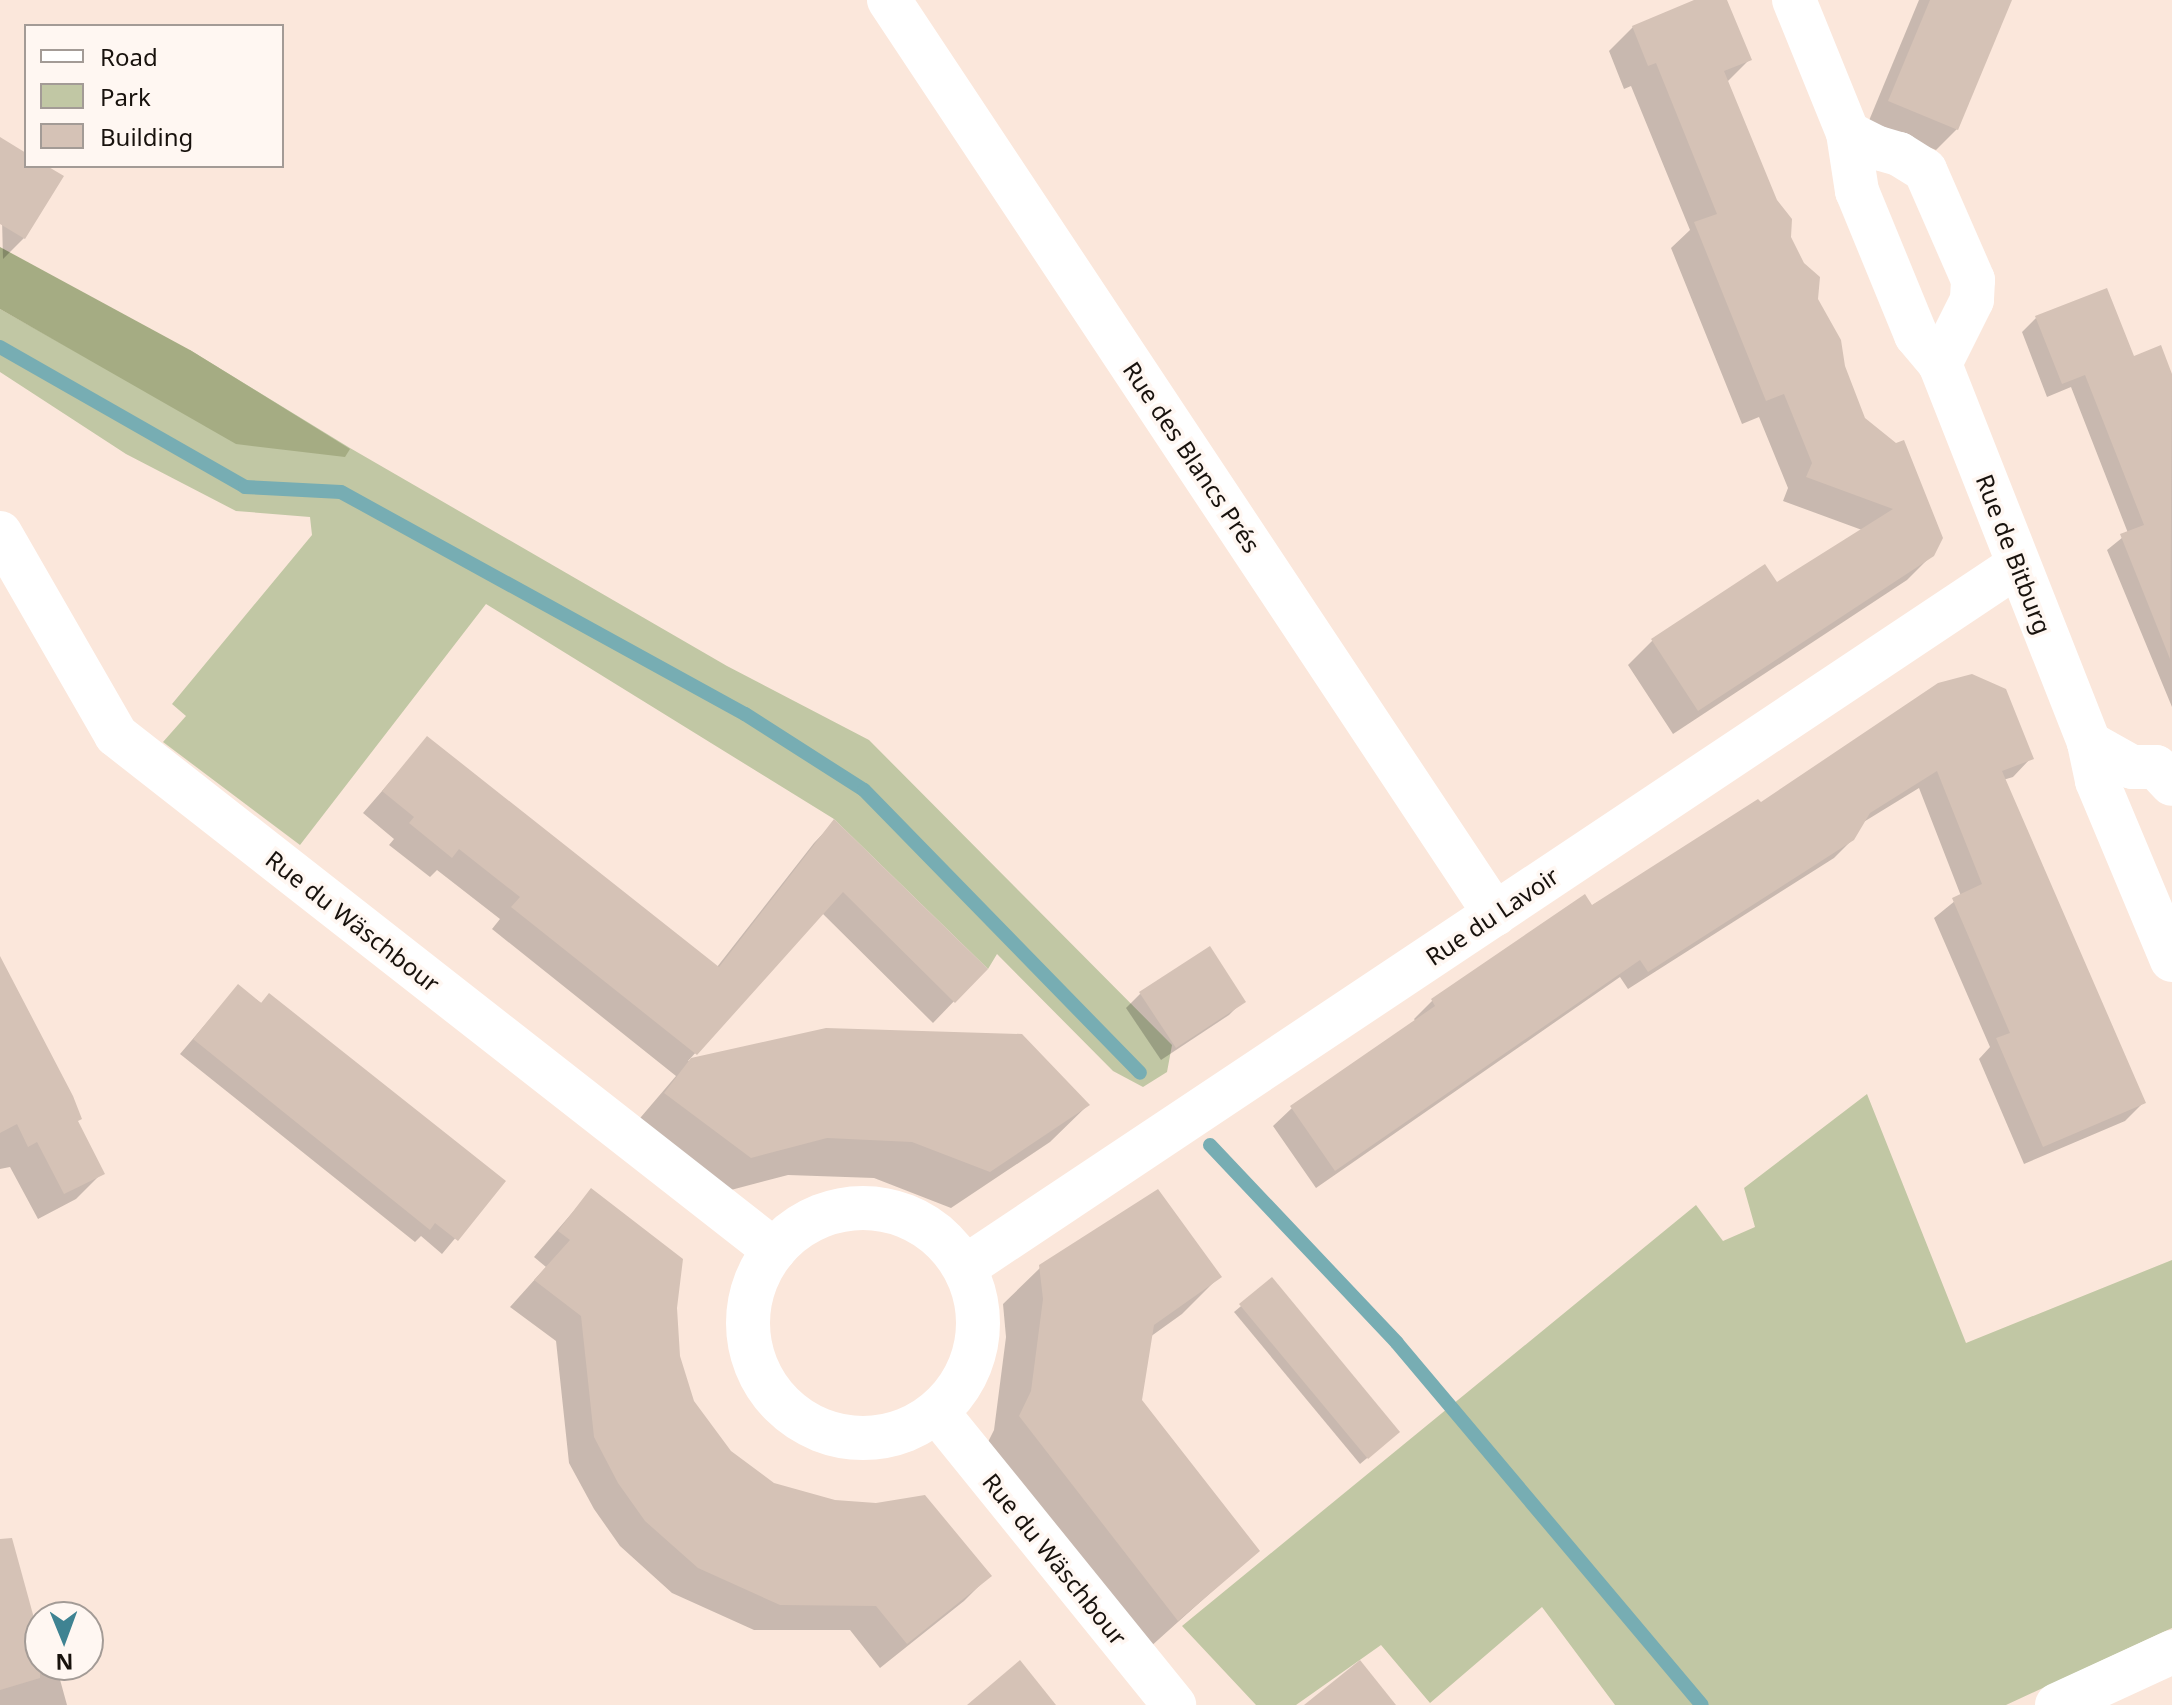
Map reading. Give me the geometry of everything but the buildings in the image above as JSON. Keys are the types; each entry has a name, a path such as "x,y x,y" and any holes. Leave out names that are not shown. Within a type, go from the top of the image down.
{"street":[{"name":"Rue des Blancs Prés","path":"889,0 1495,914"},
{"name":"Rue de Bitburg","path":"1794,0 1848,133 1857,191 1916,335 1940,364 2089,743 2097,781 2172,960"},
{"path":"1848,133 1878,148 1899,154 1925,170 1973,280 1972,300 1940,364"},
{"name":"Rue du Wäschbour","path":"0,533 116,735 774,1250"},
{"name":"Rue du Lavoir","path":"965,1267 2018,565"},
{"path":"2089,743 2132,767 2156,767 2172,784"},
{"path":"874,1208 910,1217 941,1238 965,1267 978,1306 977,1345 963,1383 937,1412 907,1430 874,1438 840,1437 809,1425 781,1405 762,1378 750,1346 749,1323 756,1280 774,1250 802,1226 837,1211 874,1208"},
{"name":"Rue du Wäschbour","path":"937,1412 1174,1705"},
{"path":"2057,1705 2172,1652"}],"green space":[{"path":"0,247 190,350 350,449 345,457 236,444 0,309"},
{"path":"0,309 155,396 190,350 350,448 727,666 869,740 1172,1045 1167,1072 1143,1087 1113,1071 997,954 988,969 834,819 486,604 300,845 163,742 186,716 172,704 312,535 310,517 236,511 126,454 0,372"},
{"path":"1867,1094 1966,1343 2172,1260 2172,1628 2006,1705 1615,1705 1542,1607 1430,1703 1381,1645 1296,1705 1256,1705 1182,1626 1696,1205 1723,1241 1755,1227 1744,1188"}],"waterway":[{"path":"0,347 245,487 341,492 745,714 864,790 1140,1073"},
{"path":"1210,1145 1397,1343 1702,1705"}]}
